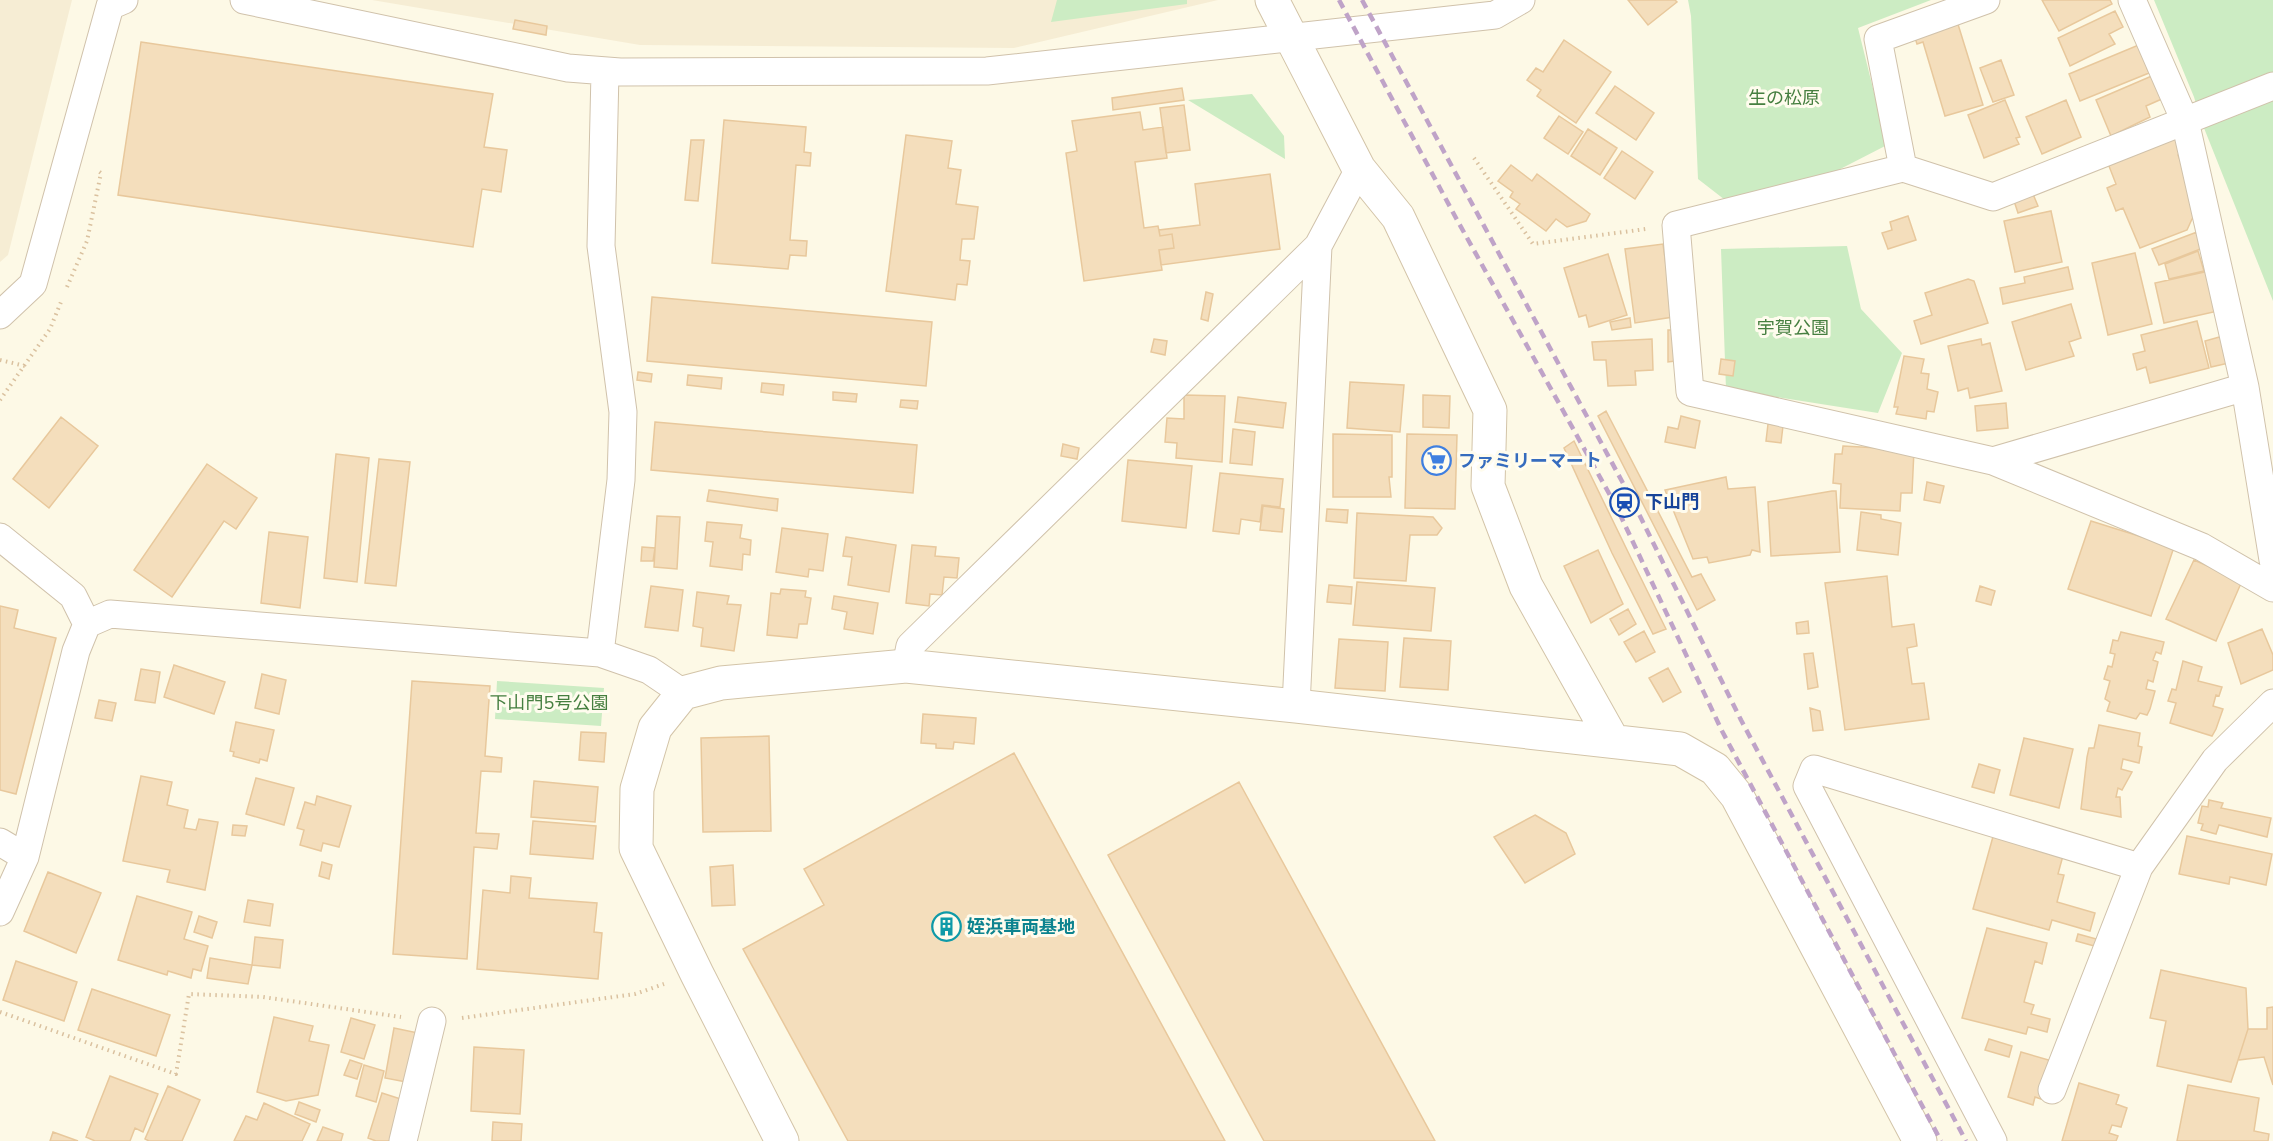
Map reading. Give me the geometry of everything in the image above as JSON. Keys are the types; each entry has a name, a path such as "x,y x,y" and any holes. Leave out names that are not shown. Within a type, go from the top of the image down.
{"street":[{"path":"0,315 33,284 110,6 124,0"},
{"path":"244,0 568,68 605,72 987,72 1495,15 1521,0"},
{"path":"1272,0 1359,169 1398,217 1490,410 1488,486 1526,586 1613,741"},
{"path":"1903,168 1878,39 1986,0"},
{"path":"2132,0 2185,121 2245,387 2273,560"},
{"path":"600,653 621,480 623,412 601,246 605,72"},
{"path":"2273,86 1992,197 1903,168 1676,225 1690,392 1993,461 2202,547 2273,588"},
{"path":"906,666 910,646 1318,246 1359,169"},
{"path":"1296,706 1318,246"},
{"path":"1993,461 2245,387"},
{"path":"0,537 73,596 87,624"},
{"path":"0,912 25,856 76,651 87,624 110,614 600,653 649,670 683,693"},
{"path":"782,1141 636,848 636,789 655,728 683,693 721,683 906,666 1296,706 1680,749 1715,769 1737,796 1920,1141"},
{"path":"2052,1090 2139,867 2215,760 2273,704"},
{"path":"1993,1141 1807,786 1814,769 2139,867"},
{"path":"0,842 25,856"},
{"path":"403,1141 432,1022"}],"path":[{"path":"1474,158 1533,244 1676,225"},
{"path":"0,360 26,366"},
{"path":"0,1012 176,1074 189,994 263,997 432,1022 635,994 697,974"}],"shaded area":[{"path":"0,0 72,0 8,255 0,262"},
{"path":"372,0 1218,0 1014,48 640,45"}],"green space":[{"path":"1057,0 1187,0 1187,4 1051,22"},
{"name":"生の松原","path":"1688,0 1931,0 1858,28 1887,145 1747,217 1698,179 1691,16"},
{"path":"2154,0 2273,0 2273,301 2202,123 2194,97"},
{"path":"1252,94 1284,136 1285,159 1188,100"},
{"name":"宇賀公園","path":"1847,246 1861,309 1902,353 1878,413 1726,389 1721,249"},
{"name":"下山門5号公園","path":"497,681 604,688 601,726 495,719"}],"building":[{"path":"1628,0 1675,0 1677,2 1648,25"},
{"path":"2042,0 2110,0 2112,4 2059,31"},
{"path":"2115,11 2123,27 2109,34 2115,44 2070,66 2058,38"},
{"path":"515,20 547,26 546,35 513,29"},
{"path":"1957,21 1983,105 1945,116 1923,42 1917,44 1912,28"},
{"path":"1564,40 1611,72 1576,123 1537,96 1541,90 1527,80 1536,68 1543,72"},
{"path":"141,42 493,94 484,147 507,150 501,192 482,189 473,247 118,195"},
{"path":"2141,44 2149,73 2080,101 2069,74"},
{"path":"2001,60 2014,95 1993,102 1980,68"},
{"path":"2154,75 2164,98 2146,106 2150,117 2111,136 2096,100"},
{"path":"1615,86 1654,113 1636,140 1596,113"},
{"path":"1182,88 1184,100 1113,110 1112,98"},
{"path":"2005,100 2020,137 2016,138 2019,144 1984,158 1968,115"},
{"path":"2066,100 2081,137 2042,154 2026,117"},
{"path":"1184,105 1190,150 1166,153 1160,108"},
{"path":"1140,112 1143,130 1163,127 1167,158 1135,162 1144,228 1158,226 1160,236 1172,234 1174,248 1159,250 1162,270 1084,281 1066,153 1077,151 1072,121"},
{"path":"1559,116 1583,132 1568,154 1544,138"},
{"path":"724,120 806,127 804,152 811,153 810,166 796,165 790,240 807,241 806,256 790,255 788,269 712,263"},
{"path":"1588,129 1617,148 1600,175 1571,156"},
{"path":"2175,132 2183,152 2178,155 2188,179 2197,216 2192,219 2187,230 2140,248 2123,208 2116,211 2107,188 2116,184 2107,161"},
{"path":"906,135 952,141 948,168 961,170 956,204 978,207 974,239 962,239 960,260 970,261 967,285 957,284 955,300 886,291"},
{"path":"691,140 704,140 698,201 685,200"},
{"path":"1622,151 1653,172 1635,199 1604,178"},
{"path":"1511,165 1532,181 1537,174 1590,214 1586,221 1567,227 1556,219 1546,231 1516,209 1520,204 1510,197 1513,192 1498,181"},
{"path":"1270,174 1280,249 1161,265 1159,250 1174,248 1172,234 1160,236 1159,230 1200,225 1195,184"},
{"path":"2033,194 2038,206 2018,213 2014,201"},
{"path":"2051,211 2062,262 2015,272 2004,221"},
{"path":"1908,216 1916,240 1888,249 1882,233 1892,230 1890,222"},
{"path":"2197,232 2203,248 2159,265 2152,249"},
{"path":"1663,244 1673,317 1635,323 1625,249"},
{"path":"2198,251 2204,271 2169,279 2165,264"},
{"path":"2135,253 2152,324 2108,335 2092,263"},
{"path":"1608,254 1627,315 1589,327 1586,315 1579,317 1564,268"},
{"path":"2068,267 2073,289 2003,304 2000,288 2025,283 2024,277"},
{"path":"2209,271 2218,311 2164,323 2155,283"},
{"path":"1968,279 1974,281 1988,323 1921,344 1914,321 1932,315 1925,293"},
{"path":"1206,292 1213,294 1208,321 1201,319"},
{"path":"652,297 932,322 926,386 647,361"},
{"path":"2071,304 2081,338 2069,342 2074,356 2026,370 2012,322"},
{"path":"1630,318 1631,327 1612,330 1610,322"},
{"path":"2197,321 2209,368 2150,383 2146,367 2137,370 2133,354 2145,351 2141,335"},
{"path":"1668,330 1674,330 1675,361 1668,362"},
{"path":"2223,336 2229,363 2211,367 2205,341"},
{"path":"1154,339 1167,341 1165,355 1151,352"},
{"path":"1652,339 1653,370 1635,371 1636,385 1608,386 1606,360 1594,360 1592,342"},
{"path":"1981,339 1982,345 1990,343 2002,391 1970,398 1968,388 1958,391 1948,346"},
{"path":"1904,356 1924,359 1921,373 1929,374 1927,389 1938,392 1934,412 1927,411 1926,419 1896,414 1898,407 1894,407"},
{"path":"1721,359 1735,361 1733,376 1719,374"},
{"path":"638,372 652,374 651,382 637,380"},
{"path":"688,375 722,378 721,389 687,385"},
{"path":"1350,382 1404,385 1400,432 1347,428"},
{"path":"762,383 784,385 783,395 761,392"},
{"path":"833,392 857,394 856,402 833,400"},
{"path":"1184,395 1225,396 1222,462 1176,458 1177,443 1165,442 1167,418 1184,419"},
{"path":"1423,395 1450,396 1449,428 1423,427"},
{"path":"1238,397 1286,403 1283,428 1235,422"},
{"path":"901,400 918,401 917,409 900,407"},
{"path":"2006,403 2008,428 1977,431 1975,406"},
{"path":"1606,411 1692,577 1701,574 1715,600 1697,610 1598,416"},
{"path":"1681,416 1700,421 1695,448 1665,442 1668,427 1678,429"},
{"path":"61,417 98,446 49,508 13,479"},
{"path":"655,422 917,445 913,493 651,470"},
{"path":"1768,424 1783,426 1781,443 1766,441"},
{"path":"1233,429 1255,432 1252,465 1230,463"},
{"path":"1333,434 1392,435 1392,477 1389,477 1391,497 1333,497"},
{"path":"1407,434 1457,435 1455,509 1405,508"},
{"path":"1574,441 1666,629 1653,634 1612,553 1564,448"},
{"path":"1063,444 1079,448 1077,459 1061,456"},
{"path":"1843,446 1914,450 1912,493 1901,493 1900,511 1840,508 1841,484 1833,483 1835,454 1842,454"},
{"path":"336,454 369,458 357,582 324,578"},
{"path":"379,459 410,462 396,586 365,583"},
{"path":"1128,460 1192,466 1186,528 1122,521"},
{"path":"207,464 257,498 236,529 224,521 172,597 134,570"},
{"path":"1220,473 1283,479 1280,507 1262,505 1260,522 1241,519 1239,534 1213,531"},
{"path":"1726,477 1728,489 1755,487 1760,552 1752,550 1750,555 1709,563 1707,557 1693,559 1665,490"},
{"path":"1927,482 1944,486 1940,503 1924,500"},
{"path":"709,490 778,499 777,511 707,501"},
{"path":"1836,491 1840,552 1771,556 1768,502"},
{"path":"1263,506 1284,509 1282,532 1260,530"},
{"path":"1327,509 1348,510 1347,523 1326,521"},
{"path":"1861,512 1881,515 1881,519 1901,523 1898,555 1857,550"},
{"path":"1357,513 1433,517 1442,528 1437,535 1410,535 1406,581 1354,578"},
{"path":"657,516 680,517 677,569 654,567"},
{"path":"2091,521 2174,547 2151,616 2068,589"},
{"path":"707,522 742,525 740,538 751,540 750,555 743,554 742,570 710,566 713,542 705,541"},
{"path":"782,528 828,534 823,571 809,569 808,577 776,572"},
{"path":"269,532 308,537 300,608 261,603"},
{"path":"846,537 896,545 889,592 848,585 852,557 843,556"},
{"path":"912,545 936,547 935,556 959,558 957,578 944,577 942,595 930,594 929,606 906,603"},
{"path":"642,547 655,548 653,561 641,561"},
{"path":"1598,550 1623,604 1591,623 1564,566"},
{"path":"2194,560 2242,581 2216,641 2166,619"},
{"path":"1887,576 1892,627 1914,624 1917,646 1907,648 1912,684 1924,683 1929,719 1845,730 1825,583"},
{"path":"1357,582 1435,588 1431,631 1353,625"},
{"path":"1329,585 1352,587 1351,604 1327,602"},
{"path":"651,586 683,590 678,631 645,627"},
{"path":"1980,586 1995,591 1991,605 1976,601"},
{"path":"781,589 806,591 805,597 811,598 807,624 799,624 797,638 767,635 771,593 780,594"},
{"path":"697,592 729,596 727,604 741,605 734,651 701,646 703,628 693,626"},
{"path":"834,596 878,603 873,634 844,629 847,612 832,609"},
{"path":"0,606 18,610 14,628 56,638 16,794 0,790"},
{"path":"1628,609 1636,624 1619,635 1610,619"},
{"path":"1808,621 1809,633 1797,634 1796,623"},
{"path":"2262,629 2273,655 2273,670 2241,684 2228,643"},
{"path":"1644,631 1655,652 1636,662 1624,642"},
{"path":"2121,632 2164,642 2161,654 2156,652 2153,660 2158,662 2153,682 2148,680 2146,689 2155,691 2150,709 2147,715 2140,713 2136,719 2107,711 2110,702 2105,699 2110,681 2104,679 2108,666 2112,667 2115,654 2110,653 2113,640 2118,641"},
{"path":"1404,638 1451,641 1448,690 1400,687"},
{"path":"1339,639 1388,642 1385,691 1335,688"},
{"path":"1813,653 1818,687 1808,689 1804,654"},
{"path":"2183,661 2202,667 2198,681 2222,687 2219,696 2216,695 2213,706 2223,709 2212,736 2170,723 2176,703 2168,701 2172,689 2176,690"},
{"path":"174,665 225,682 214,714 164,697"},
{"path":"1668,668 1681,692 1663,702 1649,678"},
{"path":"141,669 160,672 155,703 135,700"},
{"path":"262,674 286,680 279,714 255,708"},
{"path":"412,681 490,686 485,756 502,758 501,772 481,771 476,833 499,834 497,849 474,847 467,959 393,954"},
{"path":"99,700 116,703 112,721 95,718"},
{"path":"1810,708 1820,711 1823,730 1813,731"},
{"path":"923,714 976,718 974,744 954,742 953,749 936,748 936,744 921,743"},
{"path":"236,722 274,730 267,761 260,759 259,763 233,756 234,752 230,751"},
{"path":"2099,725 2140,733 2138,746 2142,747 2139,763 2123,759 2121,769 2132,772 2122,790 2118,788 2116,797 2120,797 2121,817 2081,809 2087,757 2089,748 2094,748"},
{"path":"581,732 606,733 604,762 579,760"},
{"path":"769,736 771,831 703,832 701,738"},
{"path":"2024,738 2073,749 2059,808 2010,795"},
{"name":"姪浜車両基地","path":"1014,753 1225,1141 848,1141 743,949 824,905 804,869"},
{"path":"1979,764 2000,770 1994,793 1972,787"},
{"path":"141,776 172,782 167,805 188,810 184,828 196,830 199,819 218,822 205,890 167,882 170,870 123,861"},
{"path":"256,778 294,788 284,825 246,814"},
{"path":"534,781 598,787 595,822 531,817"},
{"path":"1239,782 1435,1141 1264,1141 1108,855"},
{"path":"317,796 351,806 339,847 323,843 321,851 300,845 304,830 297,828 305,802 315,805"},
{"path":"2209,800 2223,803 2221,808 2271,818 2267,837 2219,825 2216,834 2201,830 2203,824 2198,823 2202,806 2208,807"},
{"path":"1535,815 1566,833 1575,854 1525,883 1494,837"},
{"path":"533,821 596,826 593,859 530,854"},
{"path":"233,825 247,826 245,836 232,835"},
{"path":"1994,833 2064,852 2058,874 2064,875 2057,902 2095,913 2090,931 2052,920 2049,930 1973,909"},
{"path":"2187,836 2272,854 2266,885 2230,877 2229,884 2179,874"},
{"path":"322,862 332,865 329,879 319,876"},
{"path":"733,865 735,905 712,906 710,867"},
{"path":"48,872 101,893 76,953 24,931"},
{"path":"511,876 531,878 529,898 597,903 594,932 602,933 598,979 477,969 483,890 510,893"},
{"path":"137,896 192,912 184,939 208,946 201,971 193,969 191,978 168,971 167,975 118,960"},
{"path":"248,900 273,904 270,926 244,922"},
{"path":"199,916 217,922 212,938 194,932"},
{"path":"1987,928 2047,943 2042,964 2035,961 2024,1002 2034,1005 2031,1014 2050,1019 2047,1032 2028,1027 2026,1034 1962,1018"},
{"path":"2078,934 2100,940 2098,947 2076,941"},
{"path":"255,937 283,940 280,968 252,965"},
{"path":"210,958 252,965 248,984 207,978"},
{"path":"16,961 77,982 64,1021 3,1000"},
{"path":"2161,970 2246,988 2248,1029 2231,1082 2157,1066 2166,1021 2150,1018"},
{"path":"92,989 170,1015 156,1056 78,1030"},
{"path":"2273,1007 2273,1085 2264,1057 2238,1060 2248,1029 2267,1029 2267,1008"},
{"path":"274,1017 313,1026 309,1041 329,1045 318,1095 286,1101 257,1092"},
{"path":"351,1018 375,1025 364,1059 341,1052"},
{"path":"394,1028 423,1034 417,1084 385,1078"},
{"path":"1989,1039 2012,1046 2009,1057 1985,1050"},
{"path":"474,1047 524,1050 520,1114 471,1111"},
{"path":"2021,1052 2052,1061 2041,1099 2035,1097 2033,1105 2008,1097"},
{"path":"350,1060 362,1064 357,1079 344,1075"},
{"path":"364,1065 384,1071 376,1102 356,1096"},
{"path":"110,1076 158,1094 143,1132 135,1128 130,1141 95,1141 86,1137"},
{"path":"2079,1083 2119,1095 2116,1104 2127,1108 2121,1127 2112,1125 2109,1133 2118,1136 2116,1141 2062,1141"},
{"path":"2188,1085 2259,1098 2254,1131 2269,1134 2268,1141 2177,1141"},
{"path":"168,1086 200,1100 182,1141 149,1141 145,1139"},
{"path":"382,1093 410,1102 398,1141 376,1141 368,1138"},
{"path":"299,1102 320,1110 316,1122 295,1114"},
{"path":"264,1103 310,1124 302,1141 234,1141 246,1116 257,1120"},
{"path":"493,1122 522,1124 521,1141 492,1141"},
{"path":"323,1127 343,1134 341,1141 317,1141"},
{"path":"53,1132 78,1141 50,1141"}],"railway":[{"path":"1339,0 1456,218 1616,506 1722,731 1941,1141"},
{"path":"1362,0 1631,498 1741,720 1966,1141"}],"place":[{"name":"ファミリーマート","path":"1437,461"},
{"name":"下山門","path":"1624,502"},
{"name":"姪浜車両基地","path":"946,927"}]}
